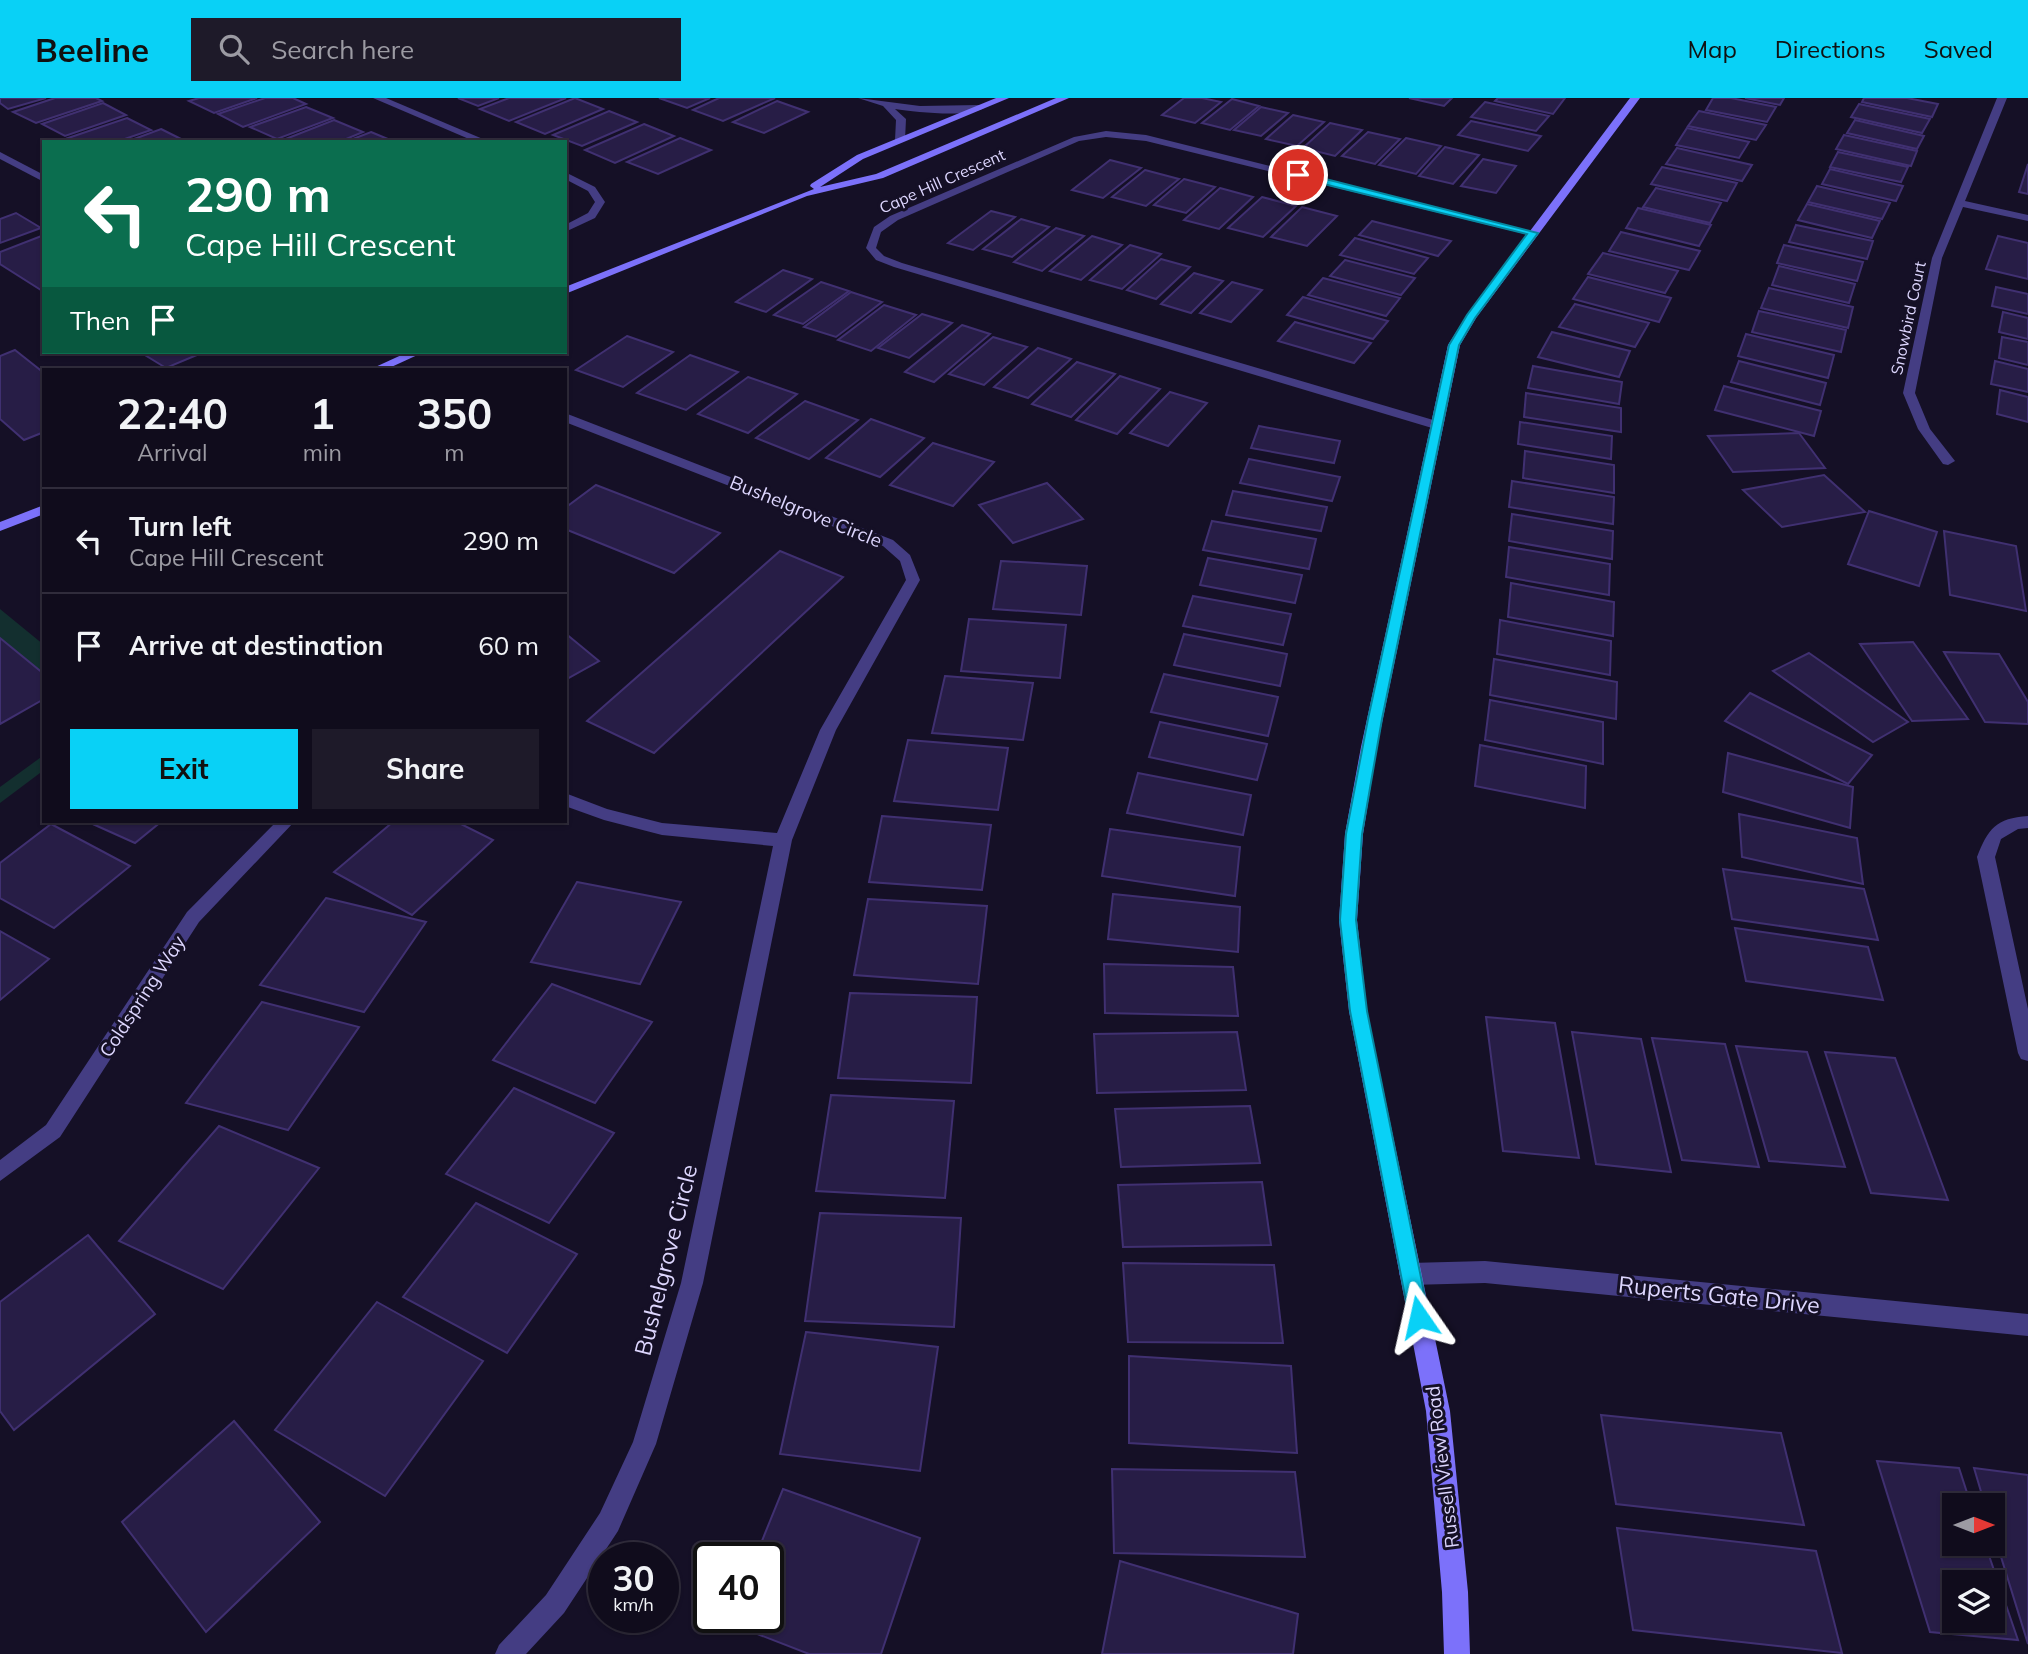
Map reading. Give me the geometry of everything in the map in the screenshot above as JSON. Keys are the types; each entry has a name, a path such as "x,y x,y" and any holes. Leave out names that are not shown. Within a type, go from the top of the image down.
{"street":[{"path":"378,98 480,140"},
{"path":"863,98 887,106 938,111 979,108"},
{"path":"804,194 860,157 1004,98"},
{"path":"567,290 804,194 879,176 1064,98"},
{"name":"Russell View Road","path":"1457,1654 1455,1592 1438,1411 1358,1011 1348,920 1354,834 1367,759 1454,345 1471,317 1635,98"},
{"name":"Snowbird Court","path":"1948,461 1929,439 1914,415 1909,393 1937,258 2003,98"},
{"path":"887,106 901,120 900,140"},
{"name":"Cape Hill Crescent","path":"1436,425 898,265 880,258 871,247 872,237 880,226 894,218 1077,139 1106,134 1146,138 1533,233"},
{"path":"0,155 42,178"},
{"path":"567,176 586,183 601,199 600,207 594,215 567,228"},
{"path":"1960,203 2028,218"},
{"path":"379,368 413,354"},
{"name":"Bushelgrove Circle","path":"508,1654 555,1604 610,1522 644,1444 692,1283 783,841 828,730 913,580 912,567 902,553 888,543 567,418"},
{"path":"0,527 42,510"},
{"path":"567,800 604,814 662,829 783,841"},
{"path":"2028,822 2015,823 1994,835 1986,857 2028,1053"},
{"name":"Coldspring Way","path":"0,1172 52,1131 193,917 285,823"},
{"name":"Ruperts Gate Drive","path":"1410,1273 1485,1272 2028,1325"}],"green space":[{"path":"0,609 42,643 42,672 0,638"},
{"path":"42,756 42,772 0,803 0,787"}],"building":[{"path":"0,98 46,98 8,109 0,103"},
{"path":"55,98 96,98 102,101 36,123 13,112"},
{"path":"199,98 257,98 214,113 189,101"},
{"path":"265,98 293,98 306,104 243,127 218,114"},
{"path":"458,98 499,98 478,106"},
{"path":"509,98 566,98 509,121 480,109"},
{"path":"575,98 603,109 545,134 516,122"},
{"path":"659,98 710,98 687,108"},
{"path":"719,98 775,98 723,121 693,110"},
{"path":"1184,98 1221,102 1195,123 1162,115"},
{"path":"1409,98 1452,98 1444,106"},
{"path":"1498,98 1565,98 1553,114 1495,101"},
{"path":"1713,98 1731,98 1776,107 1767,122 1706,110"},
{"path":"1745,98 1784,98 1780,105"},
{"path":"1864,98 1907,98 1938,104 1932,117 1862,102"},
{"path":"1232,99 1259,106 1230,130 1202,123"},
{"path":"777,101 808,112 764,133 733,122"},
{"path":"1485,102 1549,116 1536,131 1471,117"},
{"path":"103,103 126,115 65,136 42,124"},
{"path":"1859,104 1930,119 1922,133 1851,117"},
{"path":"306,107 333,118 277,139 250,127"},
{"path":"1261,107 1288,113 1261,136 1234,130"},
{"path":"609,111 637,122 582,146 553,135"},
{"path":"1699,111 1766,125 1756,140 1688,126"},
{"path":"1293,115 1324,122 1297,146 1266,139"},
{"path":"127,118 151,130 122,140 68,138"},
{"path":"334,120 363,132 344,140 283,140"},
{"path":"1855,120 1924,136 1917,149 1847,133"},
{"path":"1471,121 1541,136 1528,151 1458,135"},
{"path":"1330,123 1362,130 1335,156 1303,148"},
{"path":"644,124 674,136 615,163 585,150"},
{"path":"1687,128 1749,142 1739,158 1676,145"},
{"path":"161,129 183,140 131,140"},
{"path":"371,132 390,140 350,140"},
{"path":"1368,132 1400,139 1375,164 1342,156"},
{"path":"1844,135 1917,151 1911,166 1836,149"},
{"path":"680,138 711,150 658,174 627,162"},
{"path":"1406,138 1441,146 1416,174 1379,165"},
{"path":"1445,147 1479,155 1453,184 1419,176"},
{"path":"1677,148 1752,165 1742,181 1666,164"},
{"path":"1838,152 1908,167 1901,182 1830,167"},
{"path":"1483,159 1516,166 1496,193 1461,186"},
{"path":"1110,160 1141,168 1103,198 1072,190"},
{"path":"2028,164 2028,194 2019,192"},
{"path":"1662,167 1737,183 1727,201 1651,184"},
{"path":"1830,169 1903,186 1896,201 1822,184"},
{"path":"1145,170 1179,179 1146,206 1112,197"},
{"path":"1184,179 1215,187 1186,213 1154,205"},
{"path":"1817,186 1890,203 1882,219 1808,202"},
{"path":"1220,188 1253,197 1219,229 1184,220"},
{"path":"1656,188 1721,203 1710,223 1643,207"},
{"path":"1262,197 1296,206 1263,237 1228,228"},
{"path":"1807,204 1880,221 1872,238 1798,220"},
{"path":"1302,207 1337,216 1307,246 1271,237"},
{"path":"1638,208 1711,225 1699,246 1626,228"},
{"path":"991,211 1015,217 973,250 948,243"},
{"path":"16,213 41,228 0,243 0,219"},
{"path":"1021,219 1049,227 1012,257 983,249"},
{"path":"1372,221 1451,241 1438,256 1359,235"},
{"path":"1796,225 1873,241 1867,259 1789,242"},
{"path":"1056,228 1084,236 1042,271 1014,262"},
{"path":"1621,232 1700,251 1689,270 1609,251"},
{"path":"42,236 42,291 0,264 0,252"},
{"path":"1092,236 1122,245 1081,280 1050,271"},
{"path":"1998,236 2028,243 2028,279 1986,269"},
{"path":"1355,238 1428,258 1414,274 1340,255"},
{"path":"1130,245 1161,254 1122,289 1090,280"},
{"path":"1784,245 1863,262 1857,281 1777,263"},
{"path":"1603,253 1678,271 1665,293 1588,274"},
{"path":"1161,259 1190,267 1156,299 1127,290"},
{"path":"1345,260 1415,278 1401,295 1330,276"},
{"path":"1779,266 1855,284 1849,303 1772,285"},
{"path":"783,270 812,279 766,312 736,302"},
{"path":"1194,273 1223,281 1191,313 1161,304"},
{"path":"1588,277 1671,298 1659,322 1573,299"},
{"path":"1323,278 1400,298 1386,316 1308,295"},
{"path":"821,282 849,291 803,324 774,315"},
{"path":"1232,282 1262,290 1231,322 1200,313"},
{"path":"1996,287 2028,294 2028,314 1992,306"},
{"path":"1769,288 1853,307 1848,328 1761,308"},
{"path":"851,292 882,302 836,337 804,327"},
{"path":"1303,297 1388,321 1373,339 1287,315"},
{"path":"1575,304 1649,323 1635,347 1559,327"},
{"path":"884,305 916,315 871,351 838,340"},
{"path":"1759,311 1846,330 1841,352 1752,332"},
{"path":"2003,312 2028,318 2028,339 1999,332"},
{"path":"922,314 952,323 909,358 878,348"},
{"path":"1295,322 1371,343 1354,363 1278,341"},
{"path":"962,325 990,334 934,382 905,372"},
{"path":"1552,332 1630,351 1619,377 1538,357"},
{"path":"1746,334 1834,355 1828,378 1738,356"},
{"path":"627,336 673,352 623,387 576,370"},
{"path":"993,337 1027,347 984,385 949,374"},
{"path":"2002,337 2028,342 2028,365 1999,358"},
{"path":"1038,348 1071,359 1028,398 994,387"},
{"path":"15,350 42,371 42,433 24,440 0,419 0,356"},
{"path":"143,354 199,354 166,368"},
{"path":"690,355 738,372 686,410 637,393"},
{"path":"1739,361 1826,383 1820,405 1731,382"},
{"path":"1995,361 2028,369 2028,392 1991,384"},
{"path":"1077,362 1115,374 1071,417 1032,404"},
{"path":"1533,366 1622,382 1619,404 1528,388"},
{"path":"1120,376 1160,389 1117,434 1076,420"},
{"path":"748,377 797,394 748,433 698,414"},
{"path":"1724,386 1821,411 1814,436 1715,410"},
{"path":"2000,390 2028,397 2028,422 1997,414"},
{"path":"1170,392 1207,403 1168,446 1130,433"},
{"path":"1526,393 1621,408 1621,432 1524,417"},
{"path":"805,401 858,420 809,459 756,438"},
{"path":"871,419 924,438 880,477 826,458"},
{"path":"1520,422 1612,436 1611,459 1518,444"},
{"path":"1259,426 1340,441 1334,463 1251,448"},
{"path":"1799,433 1825,468 1733,472 1708,436"},
{"path":"933,443 994,462 953,506 890,485"},
{"path":"1525,451 1614,465 1614,493 1523,478"},
{"path":"1249,459 1340,477 1332,501 1240,483"},
{"path":"1824,475 1865,512 1782,527 1743,490"},
{"path":"1512,481 1614,497 1613,524 1509,507"},
{"path":"1047,483 1083,519 1013,543 979,505"},
{"path":"596,485 720,533 674,573 567,530 567,507"},
{"path":"1233,491 1327,507 1321,531 1226,515"},
{"path":"1869,511 1937,532 1919,586 1848,564"},
{"path":"1512,514 1613,531 1612,559 1509,541"},
{"path":"1212,521 1316,539 1309,569 1203,550"},
{"path":"1944,531 2016,546 2026,611 1950,595"},
{"path":"1509,547 1610,564 1609,595 1506,577"},
{"path":"780,551 843,577 654,753 587,721"},
{"path":"1208,558 1302,575 1295,603 1200,585"},
{"path":"1001,561 1087,566 1081,615 993,609"},
{"path":"1511,583 1614,602 1613,636 1508,617"},
{"path":"1193,596 1291,614 1283,645 1183,626"},
{"path":"969,619 1066,625 1060,678 961,671"},
{"path":"1500,620 1611,641 1610,675 1497,654"},
{"path":"1184,634 1287,654 1280,686 1174,665"},
{"path":"567,635 599,661 567,679"},
{"path":"0,638 42,672 42,700 0,724"},
{"path":"1913,642 1968,719 1912,721 1860,644"},
{"path":"1944,652 1999,654 2028,702 2028,724 1985,722"},
{"path":"1809,653 1908,722 1873,742 1773,671"},
{"path":"1494,659 1617,682 1616,719 1490,695"},
{"path":"1164,674 1278,697 1268,736 1151,712"},
{"path":"945,676 1033,683 1023,740 932,733"},
{"path":"1750,693 1872,755 1848,784 1725,721"},
{"path":"1490,700 1603,722 1603,764 1485,740"},
{"path":"1160,722 1267,744 1257,780 1149,757"},
{"path":"908,740 1008,748 998,810 894,801"},
{"path":"1480,745 1586,766 1585,808 1475,786"},
{"path":"1728,753 1853,787 1850,828 1723,792"},
{"path":"1138,773 1251,795 1243,835 1127,813"},
{"path":"1739,814 1857,838 1863,884 1742,857"},
{"path":"882,816 991,825 982,890 869,882"},
{"path":"90,823 160,823 135,843"},
{"path":"392,823 459,823 493,840 412,915 334,872"},
{"path":"51,824 130,866 54,928 0,898 0,863"},
{"path":"1110,829 1240,847 1235,896 1102,876"},
{"path":"1723,869 1864,889 1878,940 1732,919"},
{"path":"577,882 681,902 640,984 531,962"},
{"path":"1113,894 1240,907 1238,952 1108,939"},
{"path":"326,898 426,922 364,1012 260,985"},
{"path":"868,899 987,906 978,984 854,975"},
{"path":"1735,928 1868,947 1883,1000 1746,981"},
{"path":"0,931 49,959 0,1000"},
{"path":"1104,964 1233,967 1238,1016 1105,1013"},
{"path":"552,984 652,1022 595,1103 493,1060"},
{"path":"850,993 977,997 971,1083 838,1078"},
{"path":"262,1002 359,1027 288,1130 186,1103"},
{"path":"1486,1017 1555,1023 1579,1158 1503,1151"},
{"path":"1237,1032 1246,1090 1097,1093 1094,1034"},
{"path":"1572,1032 1641,1039 1671,1172 1596,1164"},
{"path":"1652,1038 1725,1044 1759,1167 1682,1160"},
{"path":"1736,1046 1807,1052 1845,1167 1769,1161"},
{"path":"1825,1052 1895,1058 1948,1200 1871,1193"},
{"path":"514,1088 614,1133 549,1223 446,1174"},
{"path":"831,1095 954,1101 945,1198 816,1191"},
{"path":"1250,1106 1260,1163 1121,1167 1115,1109"},
{"path":"219,1126 319,1168 223,1289 119,1241"},
{"path":"1262,1182 1271,1245 1123,1247 1118,1185"},
{"path":"476,1203 577,1254 507,1353 403,1297"},
{"path":"820,1213 961,1218 954,1327 805,1321"},
{"path":"88,1235 155,1314 14,1430 0,1411 0,1302"},
{"path":"1123,1263 1274,1265 1283,1343 1128,1342"},
{"path":"377,1302 483,1361 385,1496 275,1430"},
{"path":"806,1332 938,1347 920,1471 780,1454"},
{"path":"1129,1356 1291,1366 1297,1453 1129,1443"},
{"path":"1601,1415 1781,1433 1804,1525 1616,1504"},
{"path":"234,1421 320,1522 206,1632 122,1522"},
{"path":"1877,1461 1959,1468 1967,1493 1942,1493 1942,1556 1989,1556 1994,1570 1942,1570 1942,1633 2005,1633 2005,1602 2018,1640 1930,1632"},
{"path":"1974,1468 2028,1475 2028,1644 2001,1556 2006,1556 2006,1493 1981,1493"},
{"path":"1112,1469 1295,1472 1305,1557 1114,1553"},
{"path":"783,1489 920,1538 881,1654 809,1654 755,1633 784,1633 784,1542 761,1542"},
{"path":"1617,1528 1816,1551 1842,1653 1633,1630"},
{"path":"1120,1561 1298,1614 1293,1654 1102,1654"}],"route":[{"path":"1298,175 1533,233 1471,317 1454,345 1369,747 1354,834 1348,920 1358,1011 1419,1317"}]}
